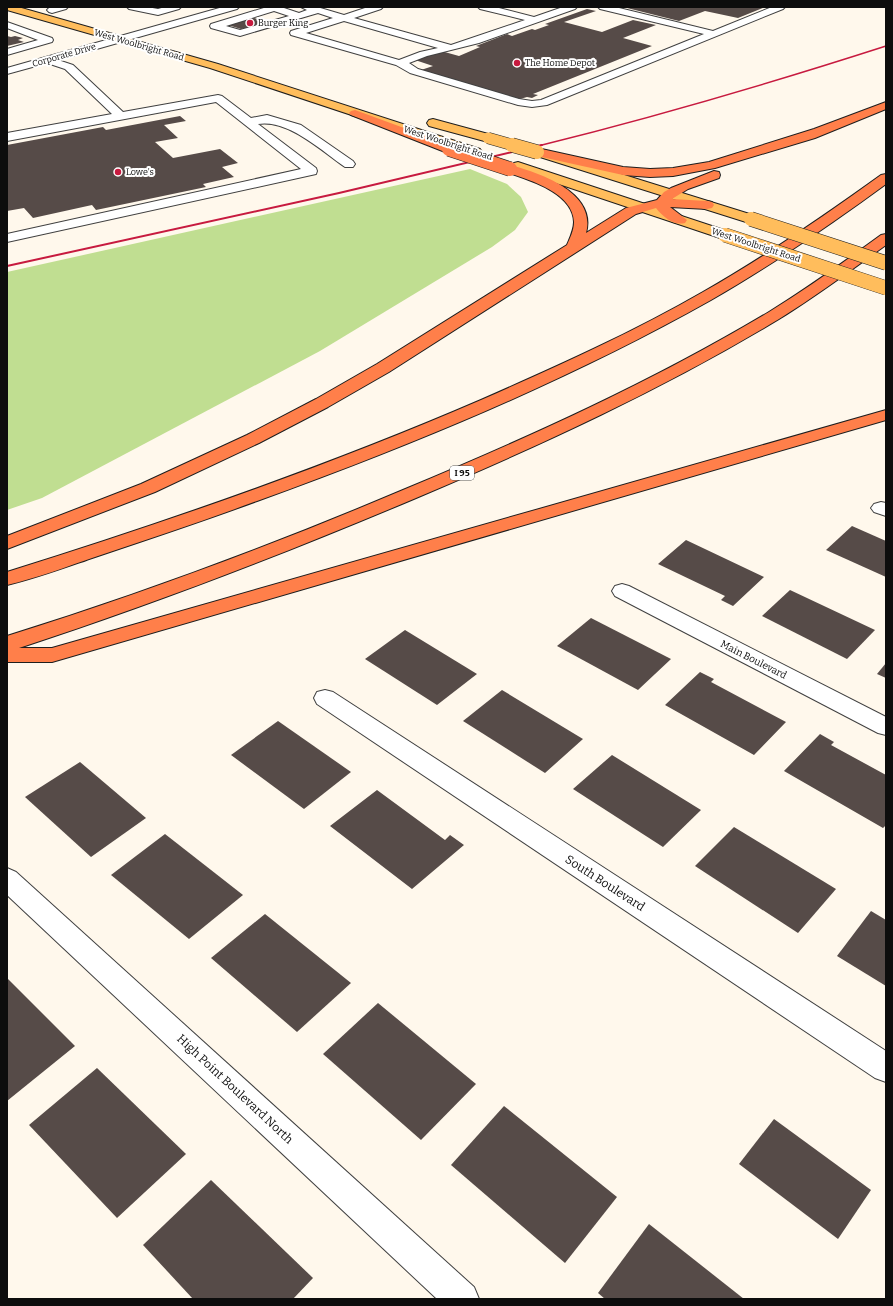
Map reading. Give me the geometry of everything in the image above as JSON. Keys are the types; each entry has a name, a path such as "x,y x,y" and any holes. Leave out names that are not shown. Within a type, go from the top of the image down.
{"highway":[{"path":"7,544 148,488 287,422 383,368 629,213 886,105"},
{"path":"355,113 454,147"},
{"path":"558,158 623,171 650,173 673,172 711,165 825,130"},
{"path":"514,167 563,192 575,203 581,220 580,232 573,248"},
{"path":"7,579 169,526 297,480 403,439 510,394 630,336 713,292 796,242 886,178"},
{"path":"666,198 707,205"},
{"path":"666,198 661,205 667,212 680,220"},
{"name":"I 95","path":"7,644 100,614 206,576 393,502 503,454 611,403 720,346 810,291 886,238"},
{"path":"7,655 52,655 886,415"}],"main road":[{"name":"West Woolbright Road","path":"7,7 227,70 355,113"},
{"path":"39,7 75,16"},
{"name":"West Woolbright Road","path":"127,28 159,37"},
{"name":"West Woolbright Road","path":"422,119 558,158 666,198"},
{"name":"West Woolbright Road","path":"454,147 725,234 886,288"},
{"path":"707,205 886,262"}],"street":[{"path":"52,10 63,7"},
{"path":"139,8 158,12 176,7"},
{"name":"Corporate Drive","path":"7,65 127,28 205,7"},
{"name":"Corporate Drive","path":"7,65 48,60 234,7"},
{"path":"306,7 451,48"},
{"path":"378,7 295,33 400,63 414,71 518,102 532,104 543,103 780,7"},
{"path":"483,7 535,20"},
{"path":"400,63 424,54 475,41 572,7"},
{"path":"603,7 715,34"},
{"path":"300,16 274,8 215,26 240,33 300,16 318,10"},
{"path":"7,13 19,10"},
{"path":"7,25 48,40 7,52"},
{"path":"7,33 20,30"},
{"path":"48,60 69,68 121,116"},
{"path":"7,137 218,98 311,171 7,238"},
{"path":"248,122 267,119 297,128 349,164"},
{"name":"Main Boulevard","path":"622,591 886,727"},
{"name":"South Boulevard","path":"325,698 886,1068"},
{"name":"High Point Boulevard North","path":"7,879 462,1299"}],"green space":[{"path":"470,169 507,184 521,197 528,212 515,230 492,247 320,351 42,498 7,510 7,272"}],"building":[{"path":"623,7 765,7 738,18 705,11 679,21"},
{"name":"The Home Depot","path":"587,9 596,11 564,22 602,32 633,20 656,25 623,38 652,46 533,94 538,95 532,98 527,97 520,99 421,70 433,66 415,60 441,51 459,56 480,47 476,46 507,34 512,36 532,29 535,30 549,25 545,24"},
{"name":"Burger King","path":"254,18 269,22 241,29 228,25"},
{"path":"7,36 23,38 18,40 24,42 7,46"},
{"name":"Lowe's","path":"180,116 186,121 164,125 178,138 155,142 173,158 220,149 238,163 222,167 234,177 203,184 206,187 96,210 92,205 33,218 24,208 7,211 7,145 103,127 106,130"},
{"path":"852,526 886,541 886,577 826,550"},
{"path":"686,540 764,577 733,606 721,600 725,596 658,564"},
{"path":"790,590 875,630 847,659 762,616"},
{"path":"591,618 671,659 638,690 557,646"},
{"path":"405,630 477,674 437,705 365,659"},
{"path":"886,663 886,678 877,674"},
{"path":"700,672 714,679 711,682 786,722 754,755 665,705"},
{"path":"502,690 583,739 545,773 463,721"},
{"path":"278,721 351,772 304,809 231,755"},
{"path":"820,734 834,742 831,745 886,775 886,825 883,828 784,771"},
{"path":"612,755 701,810 663,847 573,789"},
{"path":"80,762 146,818 91,857 25,797"},
{"path":"377,790 445,840 450,835 464,845 412,889 330,826"},
{"path":"734,827 836,889 798,933 695,866"},
{"path":"165,834 243,895 189,939 111,875"},
{"path":"871,911 886,920 886,986 837,956"},
{"path":"265,914 351,983 297,1032 211,958"},
{"path":"7,978 75,1046 7,1101"},
{"path":"378,1003 476,1084 421,1140 323,1054"},
{"path":"97,1068 186,1154 117,1218 29,1125"},
{"path":"504,1106 617,1197 565,1263 451,1165"},
{"path":"774,1119 871,1190 838,1239 739,1164"},
{"path":"211,1180 313,1278 293,1299 193,1299 143,1245"},
{"path":"649,1224 744,1299 605,1299 598,1293"}],"railway":[{"path":"540,145 713,99 886,46"},
{"path":"7,266 339,193 540,145"}],"place":[{"name":"Burger King","path":"250,23"},
{"name":"The Home Depot","path":"517,63"},
{"name":"Lowe's","path":"118,172"}]}
